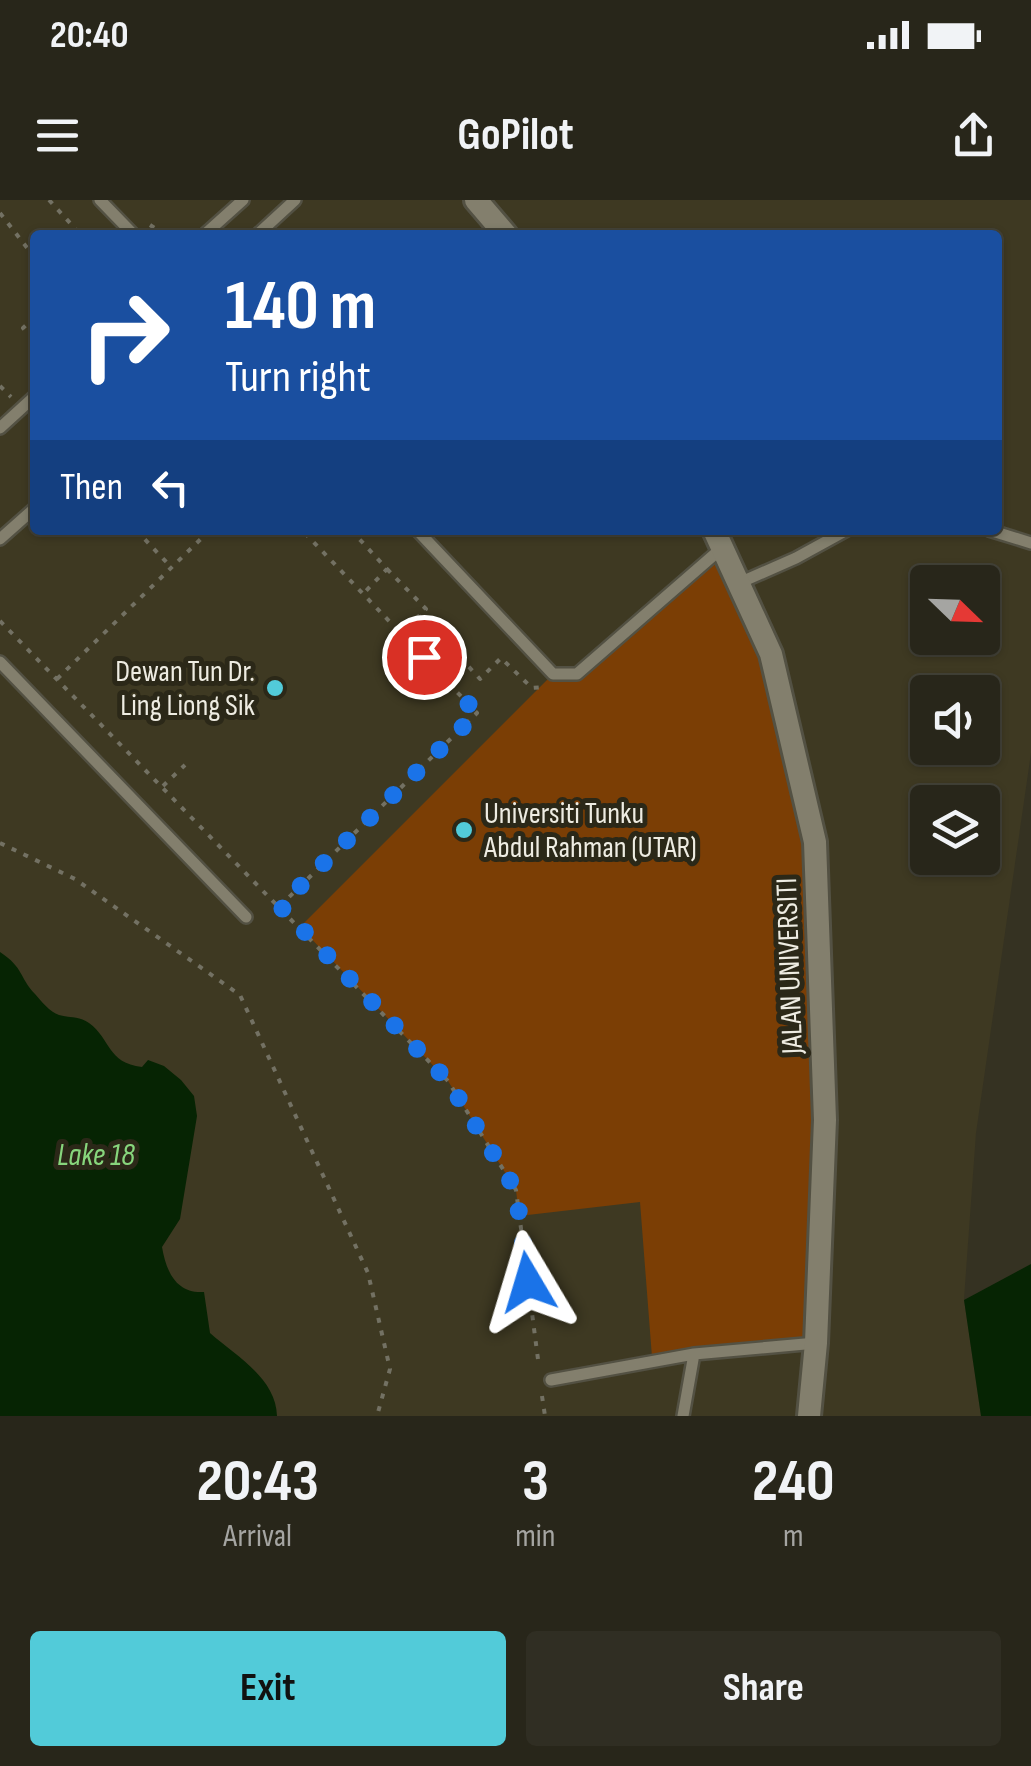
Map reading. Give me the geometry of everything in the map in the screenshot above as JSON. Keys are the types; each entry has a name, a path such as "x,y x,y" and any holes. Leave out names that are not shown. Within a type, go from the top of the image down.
{"street":[{"path":"476,200 502,230"},
{"name":"JALAN UNIVERSITI","path":"718,538 771,654 815,842 825,1120 816,1343 809,1416"}],"lane":[{"path":"100,200 129,230"},
{"path":"210,230 243,200"},
{"path":"262,230 295,200"},
{"path":"0,428 30,401"},
{"path":"0,539 30,512"},
{"path":"1002,534 1031,544"},
{"path":"422,535 553,674 577,674 718,538"},
{"path":"739,584 838,535"},
{"path":"0,662 246,917"},
{"path":"551,1380 694,1354 816,1343"},
{"path":"683,1416 694,1354"}],"path":[{"path":"48,200 76,230"},
{"path":"0,212 30,251"},
{"path":"141,535 171,568"},
{"path":"57,679 205,535"},
{"path":"280,906 477,713 307,535"},
{"path":"356,535 426,609 401,634"},
{"path":"363,594 388,570"},
{"path":"420,616 480,679 501,658 532,688 548,687"},
{"path":"0,622 448,1081 516,1190 545,1416"},
{"path":"424,657 443,639"},
{"path":"162,787 185,765"},
{"path":"0,843 75,878 240,995 368,1274 390,1369 377,1416"}],"shaded area":[{"name":"Universiti Tunku Abdul Rahman (UTAR)","path":"0,200 1031,200 1031,753 976,1133 964,1299 981,1416 0,1416"},
{"path":"723,547 771,654 815,842 816,1343 652,1357 640,1202 519,1216 516,1190 448,1081 300,927 553,674 577,674"}],"water":[{"name":"Lake 18","path":"0,952 52,1011 89,1023 122,1061 142,1067 148,1060 164,1066 194,1096 197,1116 180,1219 162,1247 164,1256 179,1285 204,1292 210,1333 262,1379 275,1402 277,1416 0,1416"},
{"path":"1031,1264 1031,1416 981,1416 964,1300"}],"place":[{"name":"Dewan Tun Dr. Ling Liong Sik","path":"275,688"},
{"name":"Universiti Tunku Abdul Rahman (UTAR)","path":"464,830"}],"route":[{"path":"424,657 477,713 280,906 448,1081 516,1190 528,1282"}]}
